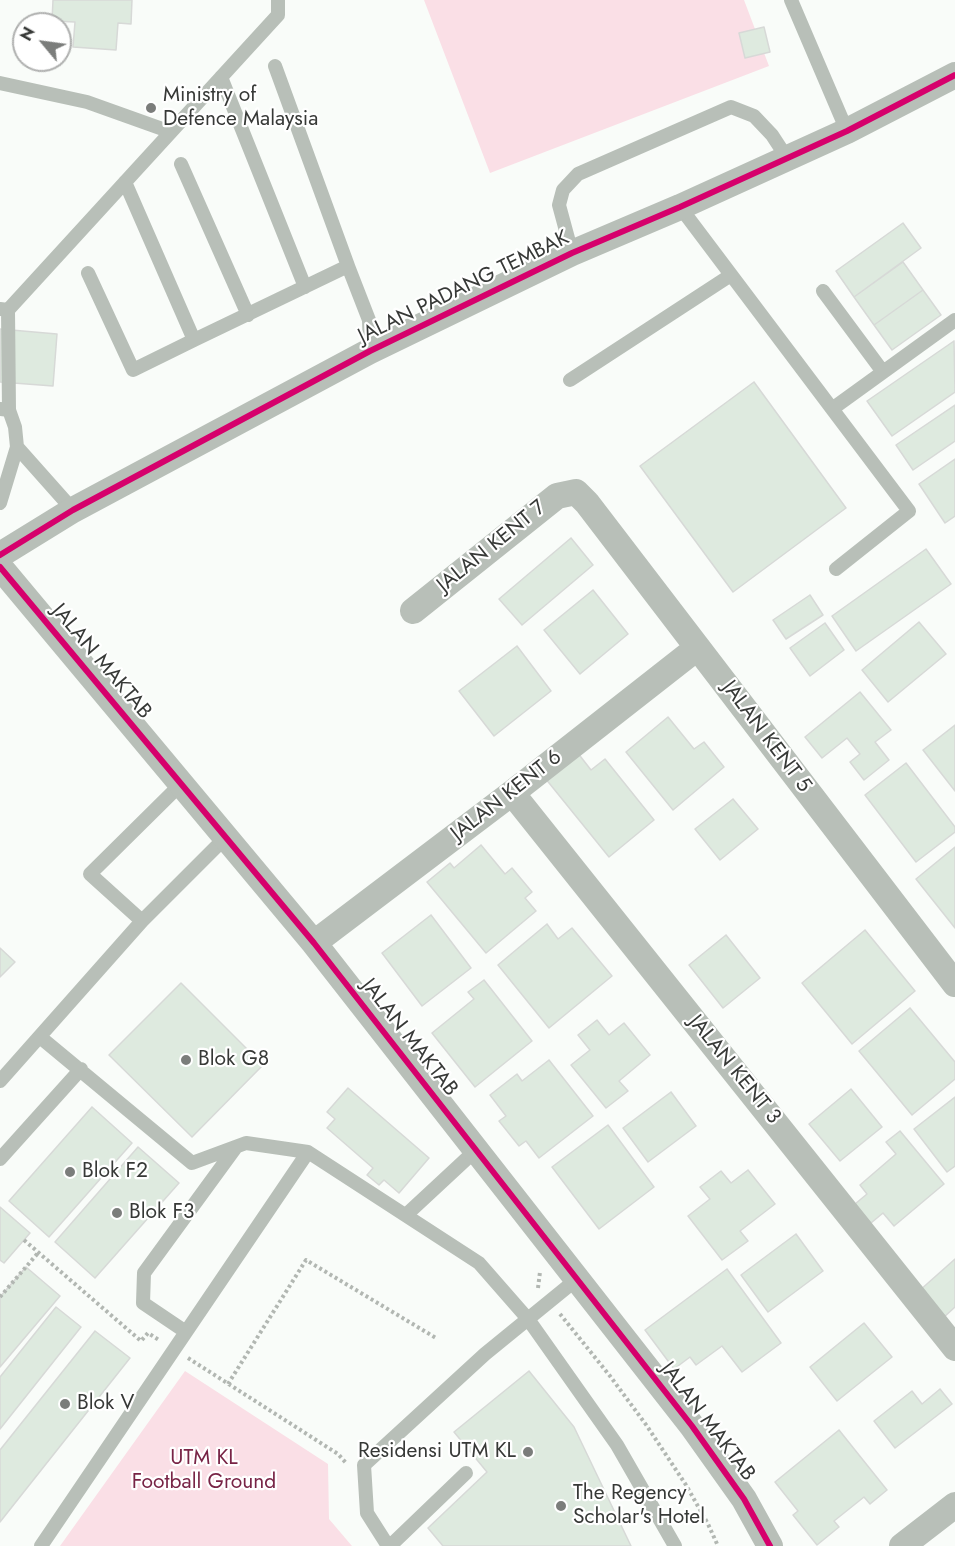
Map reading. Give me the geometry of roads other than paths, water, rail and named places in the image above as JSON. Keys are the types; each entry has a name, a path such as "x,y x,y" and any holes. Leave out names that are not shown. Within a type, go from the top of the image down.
{"street":[{"name":"JALAN PADANG TEMBAK","path":"0,555 73,510 370,351 572,253 847,131 955,75"},
{"name":"JALAN KENT 7","path":"413,611 557,496 576,492"},
{"name":"JALAN KENT 5","path":"576,492 587,502 955,984"},
{"name":"JALAN MAKTAB","path":"0,567 314,943 692,1426 744,1499 770,1546"},
{"name":"JALAN KENT 6","path":"314,943 512,793 697,648"},
{"name":"JALAN KENT 3","path":"512,793 955,1347"},
{"path":"902,1546 955,1505"}],"lane":[{"path":"0,503 16,447 15,427 4,409 4,309 125,182 278,15 278,0"},
{"path":"791,0 847,131"},
{"path":"275,66 369,320 370,351"},
{"path":"221,77 305,287"},
{"path":"0,83 87,102 171,132"},
{"path":"572,253 559,205 563,190 578,174 731,107 754,116 772,135 787,158"},
{"path":"181,164 248,315"},
{"path":"125,182 194,340"},
{"path":"680,207 909,511 836,569"},
{"path":"88,273 133,370 348,266"},
{"path":"570,380 731,275"},
{"path":"823,291 883,372"},
{"path":"832,409 955,320"},
{"path":"16,447 73,510"},
{"path":"142,921 90,874 181,784"},
{"path":"0,1081 142,921 225,837"},
{"path":"40,1037 192,1164 246,1143 308,1152 480,1263 528,1319 617,1445 675,1546"},
{"path":"0,1159 81,1069"},
{"path":"186,1332 143,1304 144,1273 237,1146"},
{"path":"406,1215 476,1150"},
{"path":"40,1546 308,1152"},
{"path":"466,1473 389,1546 367,1513 364,1465 485,1353 577,1279"}],"place":[{"name":"Ministry of Defence Malaysia","path":"151,108"},
{"name":"Blok G8","path":"186,1060"},
{"name":"Blok F2","path":"70,1172"},
{"name":"Blok F3","path":"117,1213"},
{"name":"Blok V","path":"65,1404"},
{"name":"Residensi UTM KL","path":"528,1452"},
{"name":"The Regency Scholar's Hotel","path":"561,1506"}],"park label":[{"name":"UTM KL Football Ground","path":"204,1471"}]}
